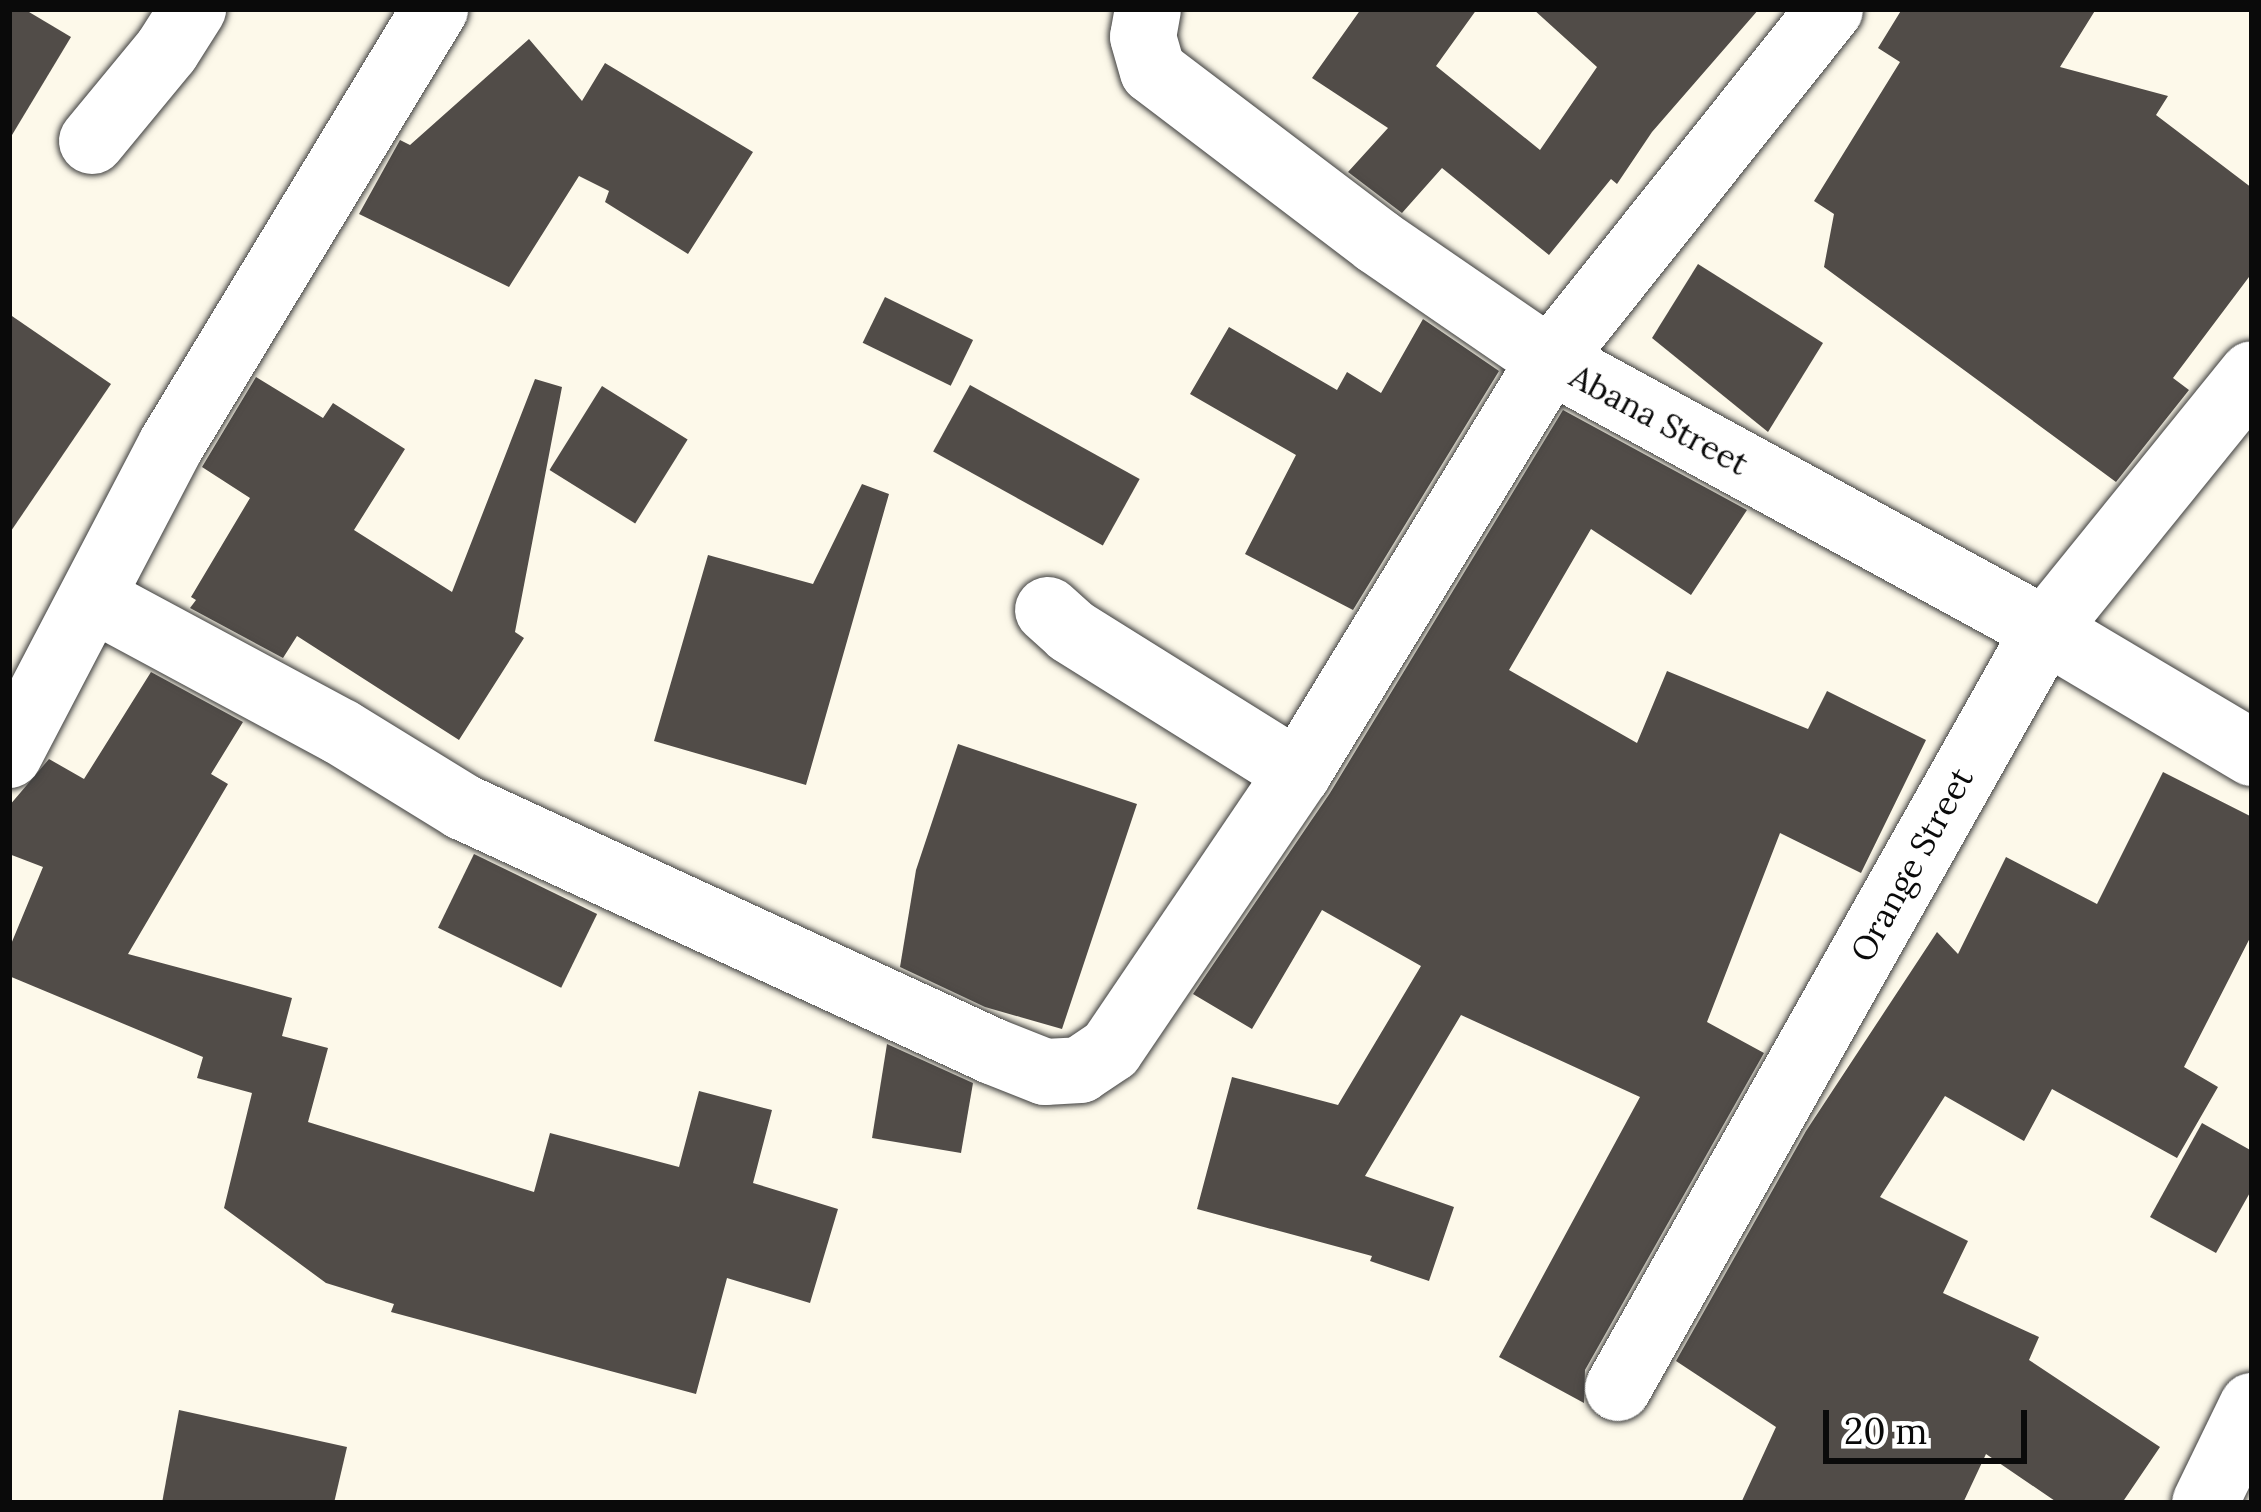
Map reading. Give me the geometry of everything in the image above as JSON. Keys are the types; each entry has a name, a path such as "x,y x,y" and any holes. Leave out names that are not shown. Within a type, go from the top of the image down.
{"street":[{"path":"92,141 167,50 193,9"},
{"path":"9,755 171,445 436,9"},
{"name":"Abana Street","path":"1148,9 1142,37 1153,71 1378,242 1550,360 2045,630 2252,753"},
{"path":"92,598 341,732 463,807 1045,1072 1080,1070 1111,1049 1298,773 1550,360 1830,9"},
{"name":"Orange Street","path":"1618,1388 2045,630 2252,374"},
{"path":"1048,610 1071,631 1298,773"},
{"path":"2223,1496 2252,1406"}],"building":[{"path":"9,9 24,9 71,37 9,140"},
{"path":"1361,9 1477,9 1436,66 1540,150 1597,67 1533,9 1759,9 1652,132 1617,184 1611,179 1549,255 1442,168 1402,213 1348,172 1388,128 1312,78"},
{"path":"1902,9 2096,9 2060,67 2168,96 2156,115 2252,188 2252,273 2173,378 2189,390 2116,482 1824,267 1834,214 1814,201 1900,62 1878,48"},
{"path":"529,39 582,101 605,63 753,152 688,254 605,202 609,191 579,176 509,287 359,214 400,140 410,145"},
{"path":"1698,264 1823,343 1768,432 1652,338"},
{"path":"885,297 973,340 951,386 863,343"},
{"path":"9,314 111,384 9,534"},
{"path":"1423,319 1499,371 1353,610 1245,554 1296,455 1190,394 1229,327 1337,390 1347,372 1381,393"},
{"path":"256,377 323,418 333,403 405,449 354,530 452,592 535,379 562,387 515,632 524,638 459,740 297,636 283,658 190,608 196,600 191,597 250,498 202,467"},
{"path":"970,385 1140,479 1103,546 933,451"},
{"path":"602,386 688,440 635,523 550,470"},
{"path":"1563,410 1747,510 1691,595 1591,529 1509,670 1637,743 1667,671 1808,729 1827,691 1926,740 1861,873 1780,833 1707,1022 1764,1053 1585,1370 1584,1403 1499,1357 1640,1097 1461,1015 1365,1176 1454,1207 1429,1281 1370,1261 1372,1256 1197,1209 1232,1077 1338,1105 1421,966 1322,910 1252,1029 1193,994 1330,793"},
{"path":"862,484 889,494 806,785 654,741 708,555 813,584"},
{"path":"151,672 243,722 211,774 228,784 128,954 292,998 282,1036 328,1048 308,1122 534,1192 550,1133 679,1167 699,1091 772,1110 753,1183 838,1209 810,1303 727,1278 696,1394 391,1312 394,1304 326,1283 224,1208 252,1093 197,1078 203,1057 9,976 9,949 43,867 9,854 9,806 49,759 84,779"},
{"path":"958,744 1137,804 1062,1029 985,1007 900,967 916,870"},
{"path":"2163,772 2252,817 2252,934 2184,1067 2218,1087 2177,1158 2052,1089 2024,1141 1945,1096 1880,1197 1968,1241 1943,1293 2039,1337 2029,1360 2160,1447 2122,1503 2058,1503 1986,1454 1963,1503 1741,1503 1776,1427 1676,1361 1806,1131 1937,932 1958,954 2006,857 2097,904"},
{"path":"474,854 597,914 561,988 438,928"},
{"path":"887,1044 973,1083 961,1153 872,1138"},
{"path":"2202,1123 2252,1151 2252,1189 2216,1253 2150,1217"},
{"path":"179,1410 347,1447 334,1503 162,1503"}]}
